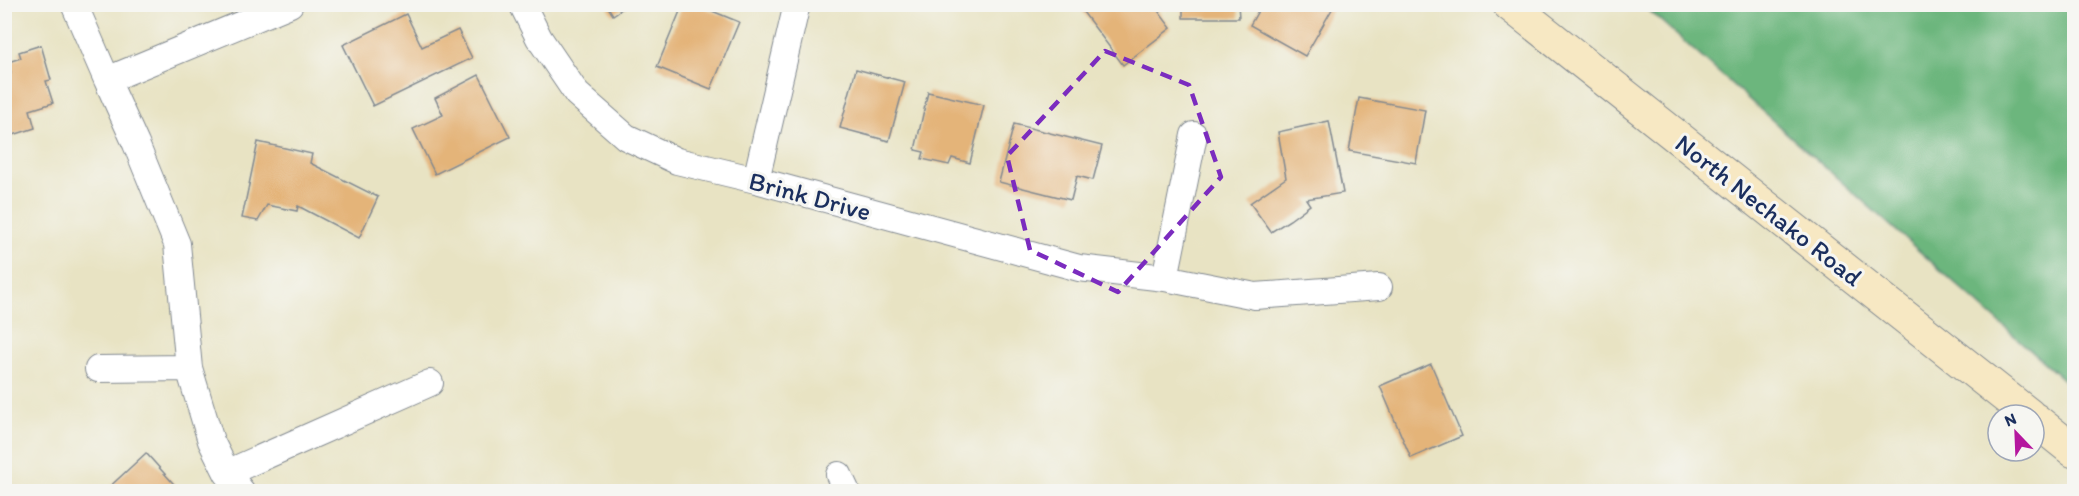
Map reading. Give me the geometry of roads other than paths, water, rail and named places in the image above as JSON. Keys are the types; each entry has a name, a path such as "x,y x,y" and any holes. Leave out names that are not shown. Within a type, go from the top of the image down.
{"main road":[{"name":"North Nechako Road","path":"1509,4 2014,403"},
{"path":"2046,429 2074,451"}],"street":[{"path":"74,4 177,244 189,368 211,441 234,482 430,383"},
{"path":"107,80 290,4"},
{"name":"Brink Drive","path":"522,4 539,38 577,94 626,137 677,161 756,180 1079,268 1165,278 1255,296 1379,287"},
{"path":"756,180 797,4"},
{"path":"1165,278 1194,135"},
{"path":"98,369 189,368"}]}
